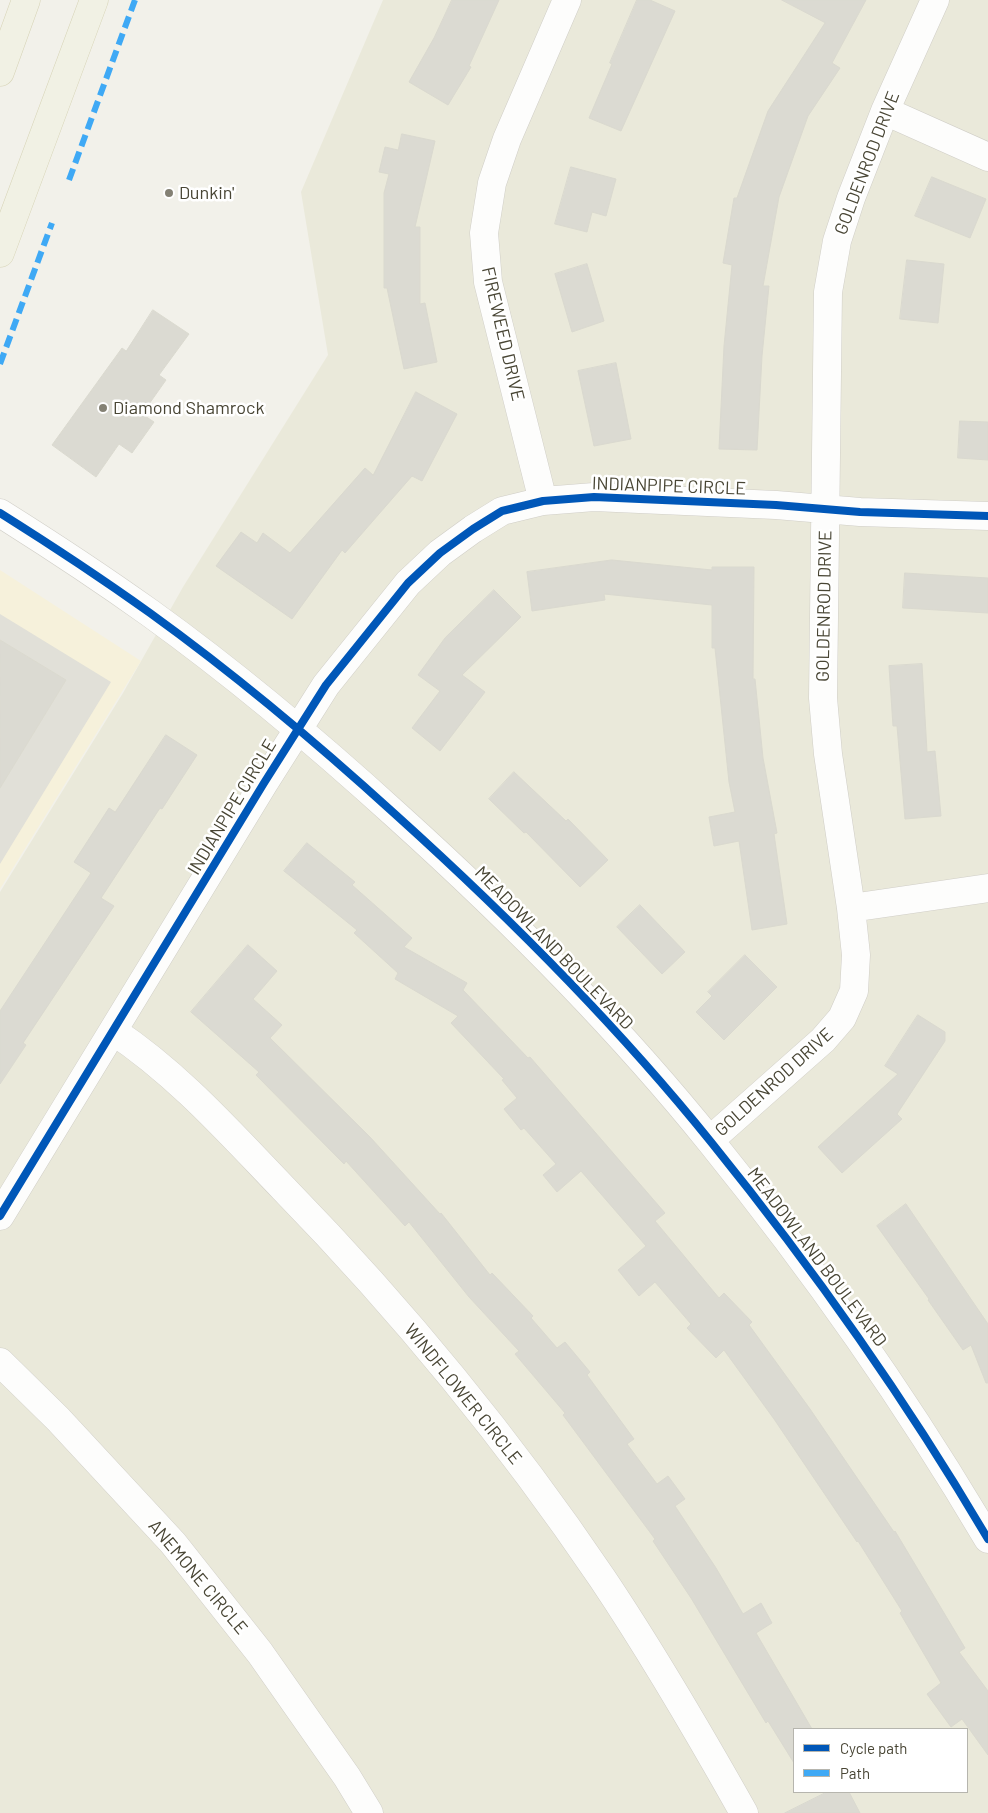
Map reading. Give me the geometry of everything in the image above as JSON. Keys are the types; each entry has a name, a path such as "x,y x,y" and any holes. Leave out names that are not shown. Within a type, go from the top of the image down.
{"main road":[{"path":"0,72 26,0"},
{"path":"0,253 94,0"}],"street":[{"name":"FIREWEED DRIVE","path":"543,501 488,282 484,232 492,183 501,156 567,0"},
{"name":"GOLDENROD DRIVE","path":"710,1140 823,1040 842,1018 854,991 856,955 851,908 828,754 822,698 828,292 837,241 851,198 885,111 935,0"},
{"path":"885,111 988,157"},
{"name":"INDIANPIPE CIRCLE","path":"0,1216 326,685 408,582 440,552 502,511 543,501 594,497 776,504 860,512 988,516"},
{"name":"MEADOWLAND BOULEVARD","path":"0,513 70,558 151,614 242,683 342,766 445,859 510,922 621,1038 710,1140 771,1218 862,1342 942,1461 988,1539"},
{"path":"851,908 988,888"},
{"name":"WINDFLOWER CIRCLE","path":"113,1030 142,1050 169,1073 213,1115 321,1226 416,1334 480,1411 602,1578 663,1674 744,1813"},
{"name":"ANEMONE CIRCLE","path":"0,1362 58,1419 173,1543 260,1653 348,1777 369,1813"}],"shaded area":[{"path":"383,0 988,0 988,1813 0,1813 0,892 123,693 183,587 328,355 301,192"},
{"path":"0,570 141,661 0,889"},
{"path":"0,614 111,682 0,864 0,788 66,680 0,640"}],"building":[{"path":"452,0 499,0 469,66 471,67 448,105 409,82 434,38"},
{"path":"637,0 650,0 675,11 621,131 589,118"},
{"path":"782,0 866,0 832,63 840,68 808,116 779,197 763,286 769,286 762,356 757,450 719,449 724,346 732,265 723,263 734,198 737,198 768,111 825,23"},
{"path":"402,134 435,141 415,227 420,227 420,304 425,303 437,362 404,369 387,288 384,288 384,193 389,174 379,172 385,147 398,150"},
{"path":"571,167 616,179 606,216 592,212 587,232 555,224"},
{"path":"932,177 986,199 970,238 915,216"},
{"path":"907,260 944,264 938,323 900,319"},
{"path":"587,264 604,321 572,332 555,274"},
{"path":"153,310 189,334 159,375 166,380 142,414 154,422 132,453 119,444 96,477 52,445 122,348 126,351"},
{"path":"616,363 631,439 594,446 578,371"},
{"path":"416,392 457,414 422,481 412,476 345,553 342,550 292,619 216,566 241,532 257,543 263,533 290,553 365,468 373,475"},
{"path":"960,421 988,422 988,460 958,458"},
{"path":"612,560 712,570 712,567 754,567 753,679 755,679 763,758 777,833 774,834 787,924 752,930 739,841 714,846 709,817 735,812 729,782 715,648 712,648 712,605 604,594 605,600 532,611 527,572"},
{"path":"905,573 988,578 988,613 903,608"},
{"path":"494,590 521,617 462,675 485,692 440,751 412,728 440,691 418,675 445,638"},
{"path":"0,640 66,680 0,788"},
{"path":"922,664 927,752 935,751 941,816 905,819 897,726 893,726 889,666"},
{"path":"166,735 197,755 101,898 114,906 23,1043 26,1045 0,1084 0,1011 91,873 74,862 109,808 115,812"},
{"path":"514,772 566,821 568,819 608,860 580,887 526,832 524,833 489,799"},
{"path":"307,843 355,882 352,885 412,938 404,947 467,983 463,990 528,1058 530,1057 665,1213 655,1221 719,1298 724,1293 752,1322 749,1325 895,1531 965,1648 959,1652 988,1691 988,1755 962,1719 951,1727 927,1694 941,1683 900,1613 902,1611 858,1541 724,1350 716,1358 687,1328 691,1324 655,1282 639,1296 618,1270 646,1246 581,1171 557,1192 543,1175 556,1164 524,1128 521,1130 504,1109 517,1098 502,1080 504,1079 451,1023 458,1016 395,979 398,973 354,933 357,930 284,871"},
{"path":"640,905 685,952 662,974 617,927"},
{"path":"248,945 277,971 253,999 282,1025 270,1038 370,1137 441,1213 490,1275 492,1273 533,1316 531,1318 557,1348 565,1342 590,1372 587,1375 634,1439 627,1444 657,1484 668,1476 685,1499 675,1506 716,1568 743,1614 761,1603 772,1623 756,1633 811,1728 793,1728 793,1761 768,1721 766,1723 691,1598 653,1541 655,1539 563,1415 565,1413 515,1354 519,1351 469,1297 409,1222 405,1226 346,1161 344,1164 256,1075 259,1072 191,1012"},
{"path":"745,955 777,987 724,1040 696,1012 712,996 708,992"},
{"path":"918,1015 945,1032 945,1041 897,1114 902,1119 842,1173 818,1147 898,1074 885,1066"},
{"path":"906,1204 988,1324 988,1383 986,1383 971,1345 963,1350 877,1226"},
{"path":"825,1793 850,1793 860,1813 785,1813"}],"marked path":[{"path":"69,180 135,0"},
{"path":"0,364 52,223"}],"cycle path":[{"path":"0,1216 264,783 326,685 408,583 440,553 473,529 502,511 543,501 594,497 776,505 860,512 988,516"},
{"path":"0,513 150,613 276,711 367,788 438,853 560,972 675,1098 786,1238 822,1286 891,1386 957,1487 988,1539"}],"place":[{"name":"Dunkin'","path":"169,193"},
{"name":"Diamond Shamrock","path":"103,408"}]}
